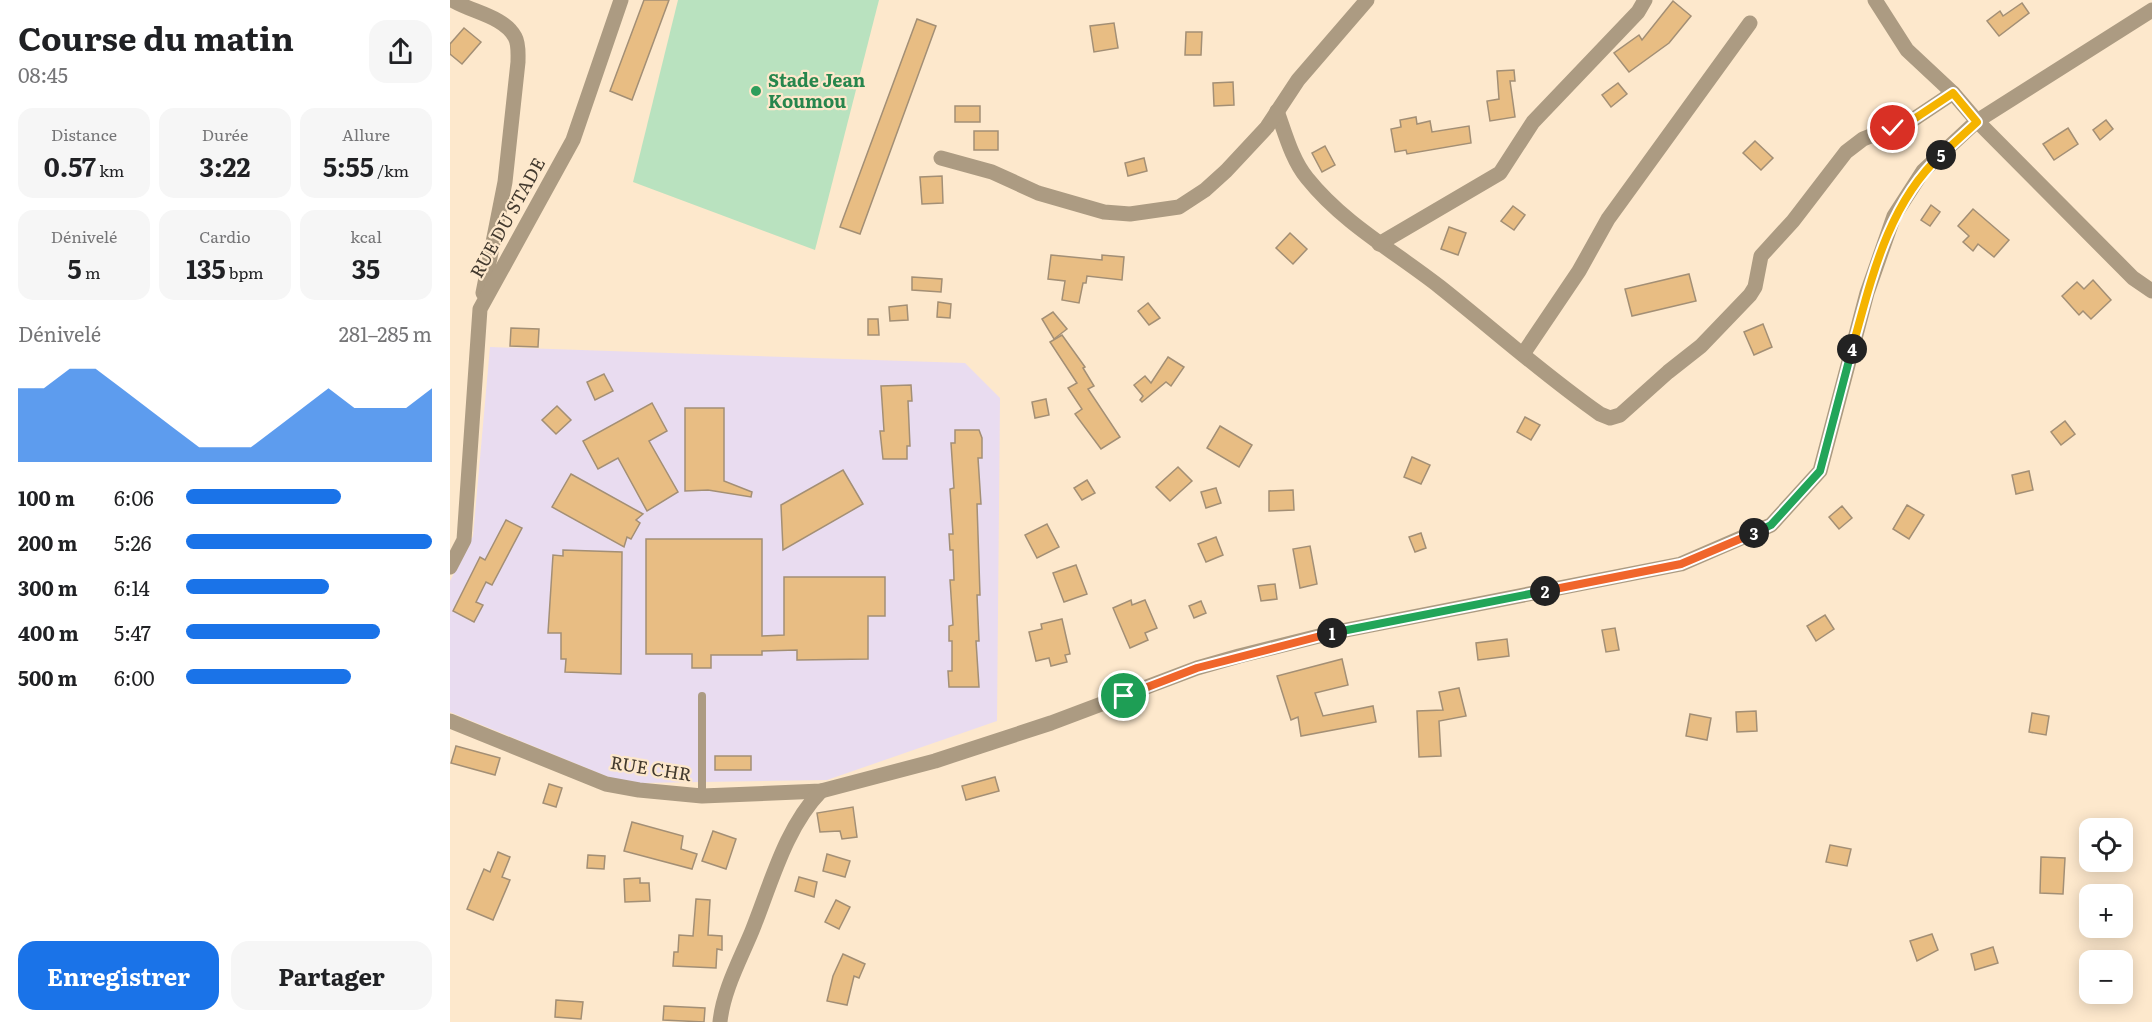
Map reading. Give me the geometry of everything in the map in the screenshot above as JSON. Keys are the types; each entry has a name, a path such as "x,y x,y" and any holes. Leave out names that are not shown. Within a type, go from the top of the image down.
{"street":[{"path":"452,0 507,28 515,37 517,45 518,62 505,182 480,309"},
{"name":"RUE DU STADE","path":"450,567 464,540 480,309 573,140 621,0"},
{"path":"941,158 992,171 1038,193 1095,210 1118,214 1167,211 1179,207 1205,190 1267,127 1298,80 1367,0"},
{"path":"1379,244 1500,173 1533,122 1575,81 1638,12 1646,0"},
{"path":"1875,0 1907,50 1953,93 1977,122 2133,278 2152,291"},
{"name":"RUE CHR","path":"450,721 606,784 639,790 702,796 821,791 935,761 1051,723 1197,668 1239,656 1331,633 1681,564 1771,525 1820,471 1867,293 1894,216 1923,171 1977,122 2152,10"},
{"path":"1522,354 1579,271 1608,219 1750,23"},
{"path":"1277,111 1305,176 1350,223 1438,286 1522,354 1543,374 1600,414 1616,418 1701,346 1750,295 1755,287 1761,256 1793,221 1846,152 1863,139 1914,119 1953,93"},
{"path":"1267,127 1284,130"},
{"path":"720,1022 731,981 792,831 806,806 821,791"}],"lane":[{"path":"702,696 702,796"}],"shaded area":[{"path":"490,347 965,363 1000,398 997,721 827,780 640,783 611,778 450,712 450,581 473,536"}],"green space":[{"name":"Stade Jean Koumou","path":"678,0 879,0 815,250 633,182"}],"building":[{"path":"644,0 669,0 632,100 610,91"},
{"path":"1673,1 1691,16 1669,43 1629,72 1614,53 1639,35 1642,40"},
{"path":"2022,3 2029,13 1999,36 1987,21 2000,11 2003,16"},
{"path":"917,19 936,26 860,234 840,227"},
{"path":"1114,23 1118,48 1094,52 1090,26"},
{"path":"464,28 481,42 462,64 450,54 450,44"},
{"path":"1186,32 1202,32 1201,55 1185,55"},
{"path":"1514,70 1515,81 1510,81 1515,117 1490,121 1487,101 1499,99 1497,71"},
{"path":"1233,82 1234,105 1214,106 1213,83"},
{"path":"1618,83 1627,94 1611,107 1602,95"},
{"path":"955,106 980,106 980,122 955,122"},
{"path":"1416,117 1417,124 1430,121 1432,132 1469,126 1471,143 1407,154 1406,150 1395,152 1391,129 1401,127 1400,120"},
{"path":"2106,120 2113,129 2100,140 2093,130"},
{"path":"2068,128 2078,144 2054,160 2043,144"},
{"path":"974,131 998,131 998,150 974,150"},
{"path":"1755,141 1773,158 1761,170 1743,153"},
{"path":"1325,146 1335,165 1322,172 1312,153"},
{"path":"1144,158 1147,171 1128,176 1125,163"},
{"path":"942,176 943,203 922,204 920,177"},
{"path":"1931,205 1940,212 1930,226 1921,220"},
{"path":"1513,206 1525,215 1514,230 1501,221"},
{"path":"1973,209 2009,240 1994,257 1978,244 1973,251 1963,242 1969,236 1958,226"},
{"path":"1449,227 1466,233 1458,255 1441,249"},
{"path":"1290,233 1307,249 1293,264 1276,248"},
{"path":"1051,255 1102,260 1102,255 1124,257 1122,280 1087,276 1086,283 1083,283 1079,303 1062,300 1065,281 1048,279"},
{"path":"1689,274 1696,301 1632,316 1625,289"},
{"path":"912,277 942,279 941,292 912,290"},
{"path":"2093,280 2111,300 2091,319 2083,311 2079,315 2062,296 2077,282 2084,289"},
{"path":"938,302 951,304 950,318 937,317"},
{"path":"1148,303 1160,318 1149,325 1138,311"},
{"path":"907,305 908,320 890,321 889,307"},
{"path":"1053,312 1067,329 1054,339 1042,319"},
{"path":"868,319 878,319 879,335 868,335"},
{"path":"1763,324 1772,347 1754,355 1744,332"},
{"path":"511,328 539,329 538,347 510,346"},
{"path":"1062,335 1085,367 1083,368 1094,386 1088,389 1120,437 1101,449 1075,414 1082,409 1068,388 1077,383 1050,342"},
{"path":"1168,357 1184,367 1171,386 1166,382 1142,402 1140,400 1143,396 1134,385 1145,376 1151,383"},
{"path":"604,374 613,391 595,400 587,382"},
{"path":"911,385 912,401 908,401 910,446 907,446 907,459 883,459 880,431 884,431 881,386"},
{"path":"1046,399 1049,415 1035,418 1032,402"},
{"path":"652,403 667,431 649,441 678,492 647,511 618,458 598,469 583,441"},
{"path":"557,406 571,420 556,434 542,420"},
{"path":"685,408 724,408 724,481 752,492 751,497 708,490 685,491"},
{"path":"1525,417 1540,425 1531,440 1517,432"},
{"path":"2065,421 2075,434 2061,445 2051,432"},
{"path":"1220,426 1252,445 1239,467 1207,448"},
{"path":"955,430 979,430 982,438 982,458 978,458 981,504 977,504 980,595 977,595 979,641 976,641 979,687 949,687 948,671 952,671 952,641 949,641 949,626 953,625 950,580 954,580 953,550 950,550 949,534 953,534 950,489 954,488 951,443 955,443"},
{"path":"1412,457 1430,465 1421,484 1404,477"},
{"path":"1178,467 1192,481 1170,501 1156,487"},
{"path":"843,470 863,504 783,550 781,505"},
{"path":"2029,471 2033,490 2016,494 2012,475"},
{"path":"571,474 643,514 636,520 640,523 631,539 627,537 624,547 552,507"},
{"path":"1087,480 1095,493 1082,500 1074,488"},
{"path":"1216,488 1221,503 1206,508 1201,492"},
{"path":"1293,490 1294,510 1269,511 1269,491"},
{"path":"1907,505 1924,515 1909,539 1893,529"},
{"path":"1842,506 1852,518 1839,529 1829,517"},
{"path":"506,520 522,528 492,585 486,582 476,602 483,605 474,622 453,611 480,557 485,560"},
{"path":"1047,524 1059,547 1037,558 1025,535"},
{"path":"1421,533 1426,548 1415,552 1409,537"},
{"path":"1216,537 1223,555 1206,562 1198,544"},
{"path":"646,539 762,539 762,636 784,635 784,577 885,577 885,616 868,616 868,659 797,660 797,650 762,651 762,655 711,655 711,668 692,668 692,654 646,654"},
{"path":"1310,546 1317,584 1300,588 1293,549"},
{"path":"563,550 622,552 621,674 565,672 566,659 561,659 561,633 548,633 553,555 563,556"},
{"path":"1076,565 1087,594 1064,602 1053,573"},
{"path":"1275,584 1277,599 1261,601 1258,586"},
{"path":"1131,600 1132,605 1145,600 1157,628 1145,633 1148,640 1130,648 1113,608"},
{"path":"1201,601 1206,613 1194,618 1189,606"},
{"path":"1825,615 1834,629 1816,641 1807,626"},
{"path":"1062,619 1070,654 1065,655 1067,662 1051,666 1049,658 1036,661 1029,632 1042,629 1041,624"},
{"path":"1615,628 1619,650 1606,652 1602,630"},
{"path":"1507,639 1509,656 1478,660 1476,643"},
{"path":"1342,659 1348,685 1315,693 1323,716 1373,706 1376,722 1301,736 1298,717 1291,720 1277,676"},
{"path":"1459,688 1466,716 1439,721 1441,756 1419,757 1417,711 1443,710 1439,692"},
{"path":"1756,711 1757,731 1737,732 1736,712"},
{"path":"2032,713 2049,716 2046,735 2029,732"},
{"path":"1690,714 1711,718 1707,740 1686,736"},
{"path":"456,746 500,758 495,775 451,763"},
{"path":"715,756 751,756 751,770 715,770"},
{"path":"995,777 999,791 966,800 962,786"},
{"path":"549,784 562,788 556,807 543,803"},
{"path":"853,807 857,837 842,839 840,831 820,832 817,813"},
{"path":"632,822 683,836 681,849 697,854 692,869 624,851"},
{"path":"713,831 736,839 726,869 702,861"},
{"path":"1830,845 1851,849 1847,866 1826,862"},
{"path":"498,852 510,857 502,877 510,880 493,920 467,909 484,869 490,872"},
{"path":"827,854 850,861 845,877 823,871"},
{"path":"588,855 605,856 604,869 587,868"},
{"path":"2041,857 2065,858 2063,894 2040,893"},
{"path":"799,877 817,882 814,897 795,891"},
{"path":"640,878 640,883 649,883 650,901 625,902 624,879"},
{"path":"696,899 710,900 708,935 722,936 722,950 717,949 716,968 673,966 674,952 678,952 679,935 693,936"},
{"path":"836,900 850,907 839,929 825,922"},
{"path":"1932,934 1938,950 1917,961 1910,941"},
{"path":"1993,947 1998,963 1975,970 1971,954"},
{"path":"843,954 865,964 859,978 854,976 847,1005 827,1001 833,976"},
{"path":"556,1000 583,1002 581,1019 555,1017"},
{"path":"664,1006 705,1008 704,1022 663,1020"}],"place":[{"name":"Stade Jean Koumou","path":"756,91"}],"route":[{"path":"1124,696 1197,668 1331,633 1681,564 1771,525 1820,471 1867,293 1894,216 1923,171 1977,122 1953,93 1914,119 1893,128"}]}
